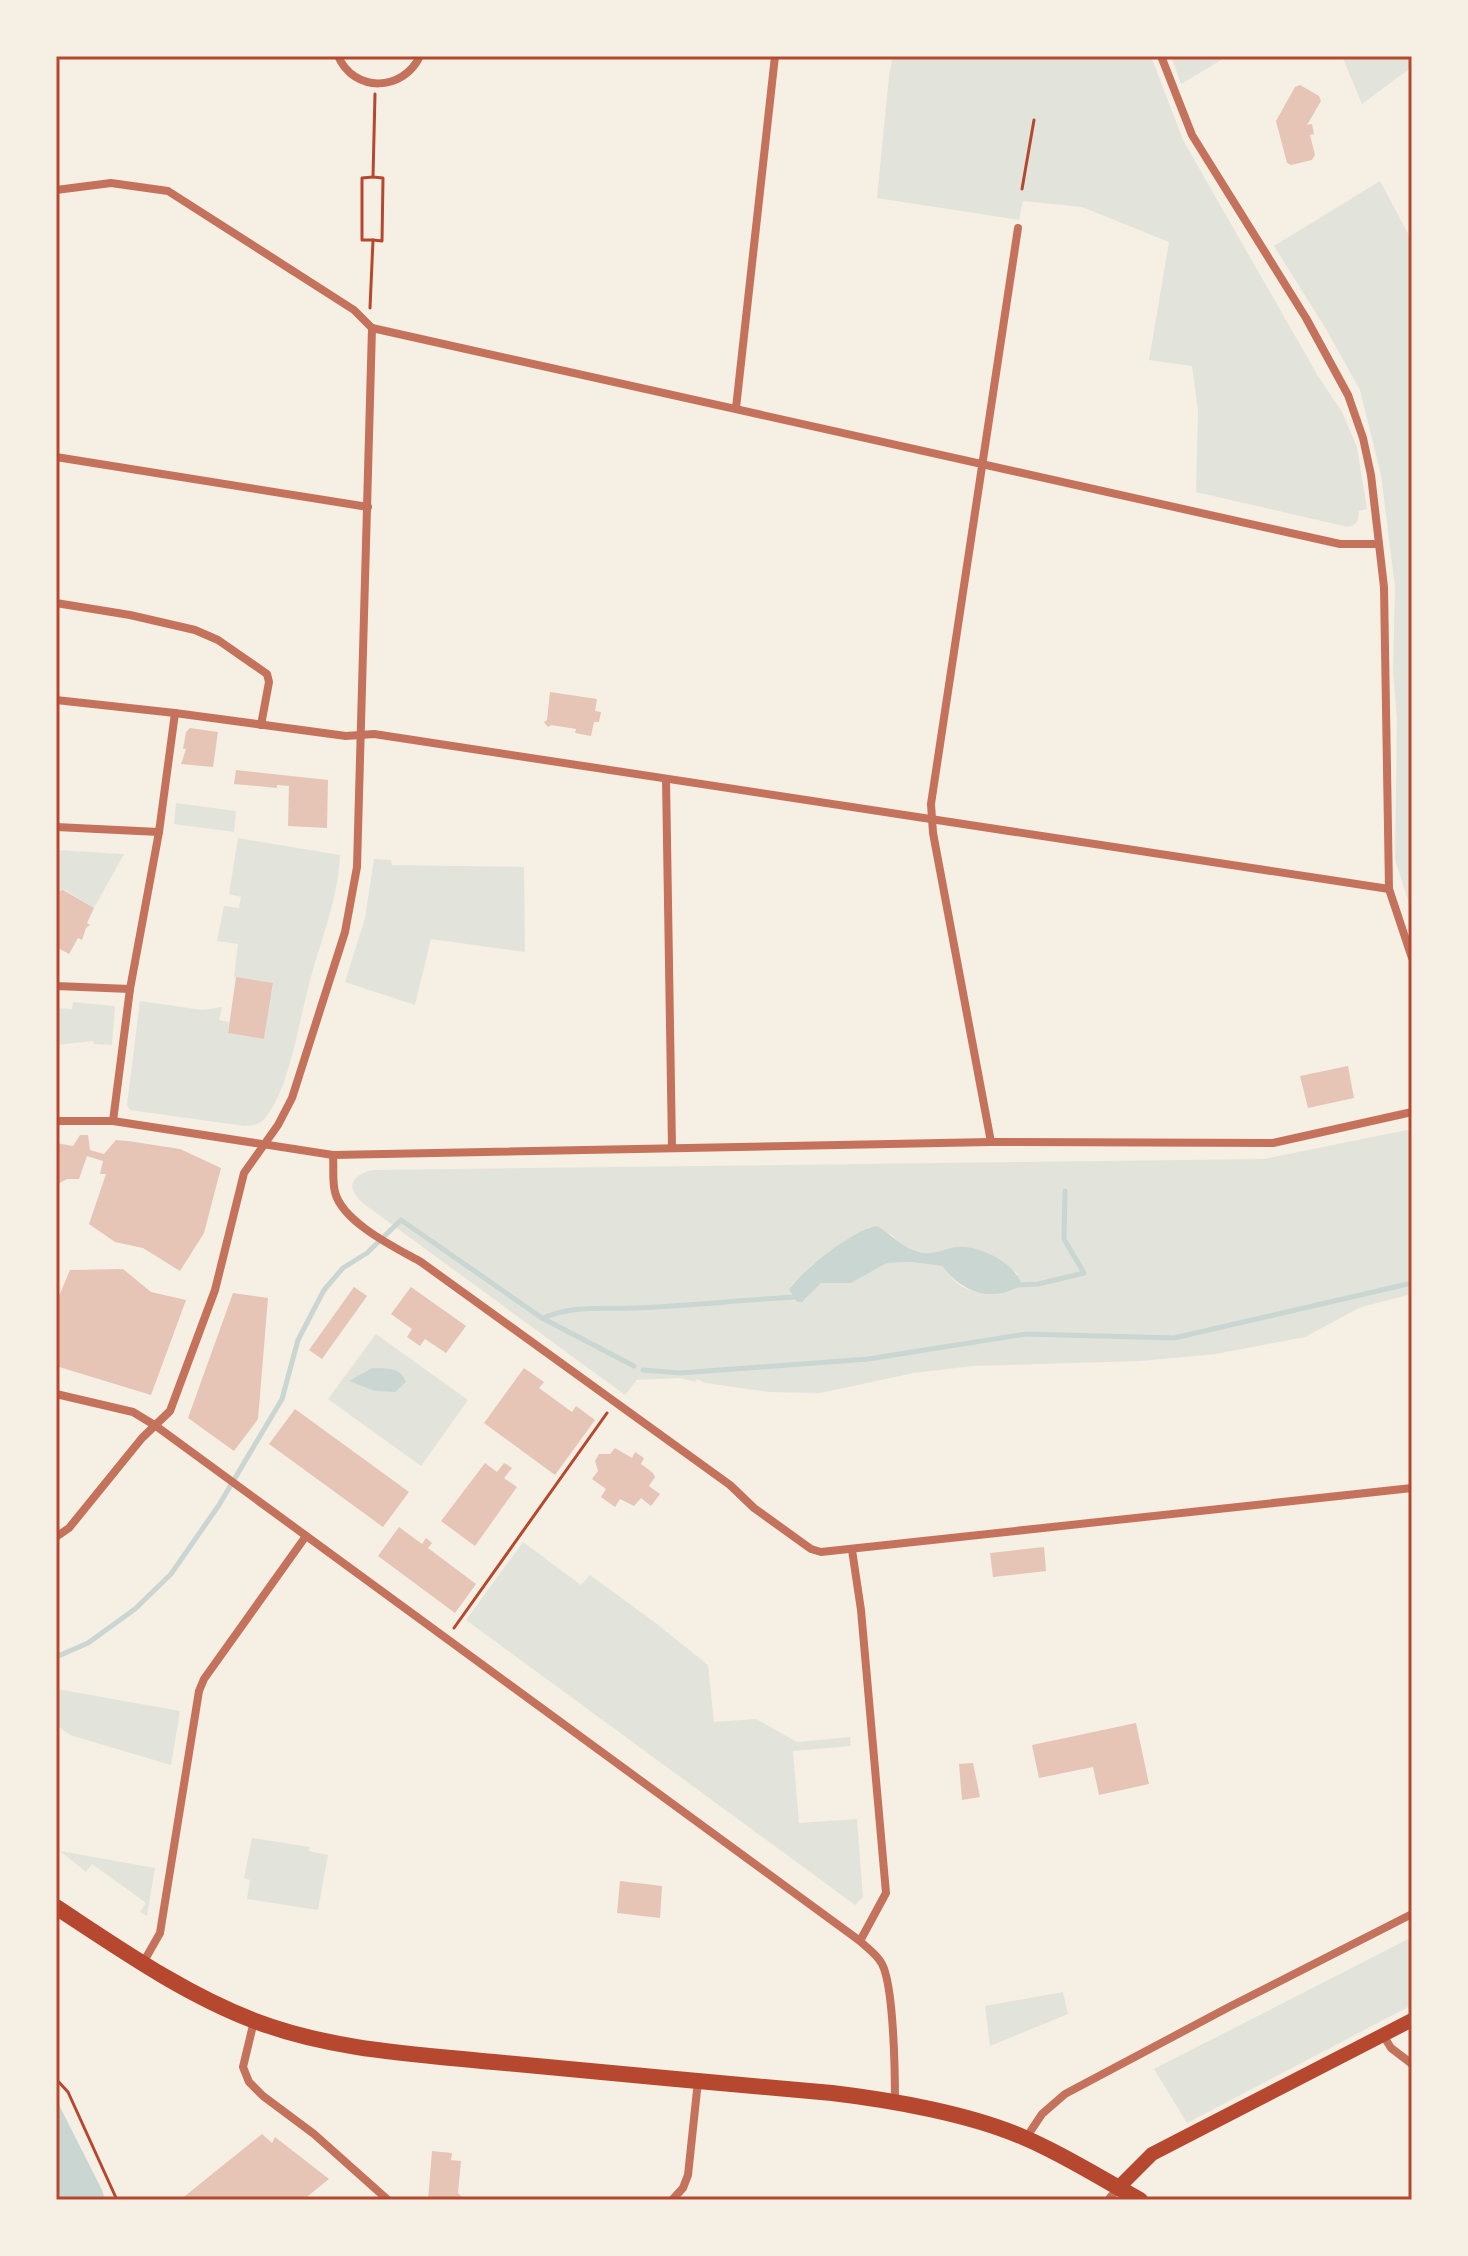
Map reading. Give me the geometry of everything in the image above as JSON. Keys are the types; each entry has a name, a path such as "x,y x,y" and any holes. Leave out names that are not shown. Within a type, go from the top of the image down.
{"main road":[{"path":"56,1907 200,1997 254,2021 335,2044 832,2093 895,2103 981,2122 1026,2138 1113,2194 1140,2200"},
{"path":"1113,2194 1152,2154 1412,2020"}],"street":[{"path":"338,56 348,72 360,81 375,85 404,77 420,56"},
{"path":"736,408 775,56"},
{"path":"1161,56 1192,135 1306,318 1348,395 1363,438 1371,475 1384,587 1389,889 1412,958"},
{"path":"56,190 111,183 168,191 354,310 372,328 1340,544 1379,544"},
{"path":"991,1142 930,819 1018,228"},
{"path":"56,1537 69,1528 142,1438 170,1411 215,1290 244,1173 275,1130 292,1098 353,901 362,735 372,328"},
{"path":"56,457 368,507"},
{"path":"56,603 168,623 218,640 267,674 269,682 261,725"},
{"path":"56,700 346,736 374,734 1389,889"},
{"path":"113,1121 130,989 159,832 175,713"},
{"path":"666,779 672,1148"},
{"path":"56,827 159,832"},
{"path":"56,986 130,989"},
{"path":"56,1121 113,1121 333,1155 991,1142 1273,1143 1412,1112"},
{"path":"333,1155 334,1191 339,1203 370,1231 421,1262 737,1491 754,1508 811,1549 832,1552 852,1550 1412,1488"},
{"path":"56,1394 133,1412 156,1426 860,1941 877,1956 885,1971 895,2103"},
{"path":"143,1963 160,1933 199,1691 204,1679 306,1536"},
{"path":"852,1550 861,1610 886,1893 860,1941"},
{"path":"1026,2138 1042,2114 1065,2094 1412,1914"},
{"path":"254,2021 243,2067 249,2082 314,2134 388,2200"},
{"path":"1383,2035 1391,2048 1412,2064"},
{"path":"672,2200 683,2188 688,2175 698,2081"}],"path":[{"path":"373,177 375,106"},
{"path":"1022,189 1034,120"},
{"path":"373,177 383,178 382,241 362,240 362,178 373,177"},
{"path":"370,307 373,240"},
{"path":"457,1623 614,1403"},
{"path":"56,2079 68,2092 117,2200"}],"shaded area":[{"path":"893,56 1151,56 1183,140 1318,376 1342,412 1357,447 1367,509 1359,511 1356,523 1348,527 1196,492 1198,412 1192,366 1149,360 1169,242 1082,207 1023,201 1019,220 877,198"},
{"path":"1171,56 1228,56 1181,84"},
{"path":"1342,56 1412,56 1412,67 1362,104"},
{"path":"1380,181 1412,241 1410,907 1395,859 1395,587 1381,475 1360,390 1274,246"},
{"path":"176,803 236,811 234,832 174,824"},
{"path":"238,838 340,855 333,904 281,1089 264,1120 244,1126 130,1110 127,1105 140,1001 202,1010 222,1007 219,1020 229,1022 228,1033 264,1039 273,984 234,977 238,944 217,941 224,906 239,908 241,897 229,894"},
{"path":"56,850 124,854 94,908 65,890 58,891"},
{"path":"374,859 391,860 392,865 524,867 525,952 431,939 415,1005 345,982 365,918"},
{"path":"73,1002 115,1006 112,1045 94,1044 93,1041 56,1045 56,1008 72,1009"},
{"path":"1412,1129 1412,1294 1361,1307 1305,1337 1216,1354 1141,1361 973,1366 914,1373 820,1393 769,1392 681,1378 637,1380 625,1395 364,1204 353,1188 355,1179 372,1170 1264,1159","holes":["870,1227 892,1235 901,1245 919,1253 1011,1269 1018,1274 996,1286 977,1291 960,1286 942,1266 887,1263 851,1283 821,1283 812,1289 806,1299 797,1302 790,1293 791,1286 811,1266"]},
{"path":"877,1226 919,1252 933,1253 965,1247 985,1252 1012,1269 1022,1285 989,1294 968,1289 942,1266 887,1263 851,1283 821,1283 802,1302 797,1302 789,1290 805,1272 842,1243"},
{"path":"376,1334 468,1400 421,1466 328,1399"},
{"path":"372,1368 397,1371 406,1382 395,1392 375,1391 349,1381"},
{"path":"523,1542 581,1585 590,1575 708,1665 714,1722 756,1719 797,1742 850,1737 851,1746 793,1751 799,1823 857,1819 863,1897 855,1905 466,1620"},
{"path":"57,1689 180,1711 171,1765 70,1735 56,1725"},
{"path":"252,1838 310,1847 309,1851 328,1855 318,1910 247,1899 250,1880 244,1878"},
{"path":"60,1851 155,1868 147,1916 140,1912 146,1903 92,1864 86,1872"},
{"path":"1412,1937 1412,2005 1187,2123 1154,2069"},
{"path":"1063,1992 1068,2014 990,2046 985,2006"},
{"path":"56,2099 105,2200 61,2200 56,2191"}],"building":[{"path":"1300,85 1319,96 1321,101 1307,125 1312,124 1314,134 1310,135 1315,155 1312,160 1291,165 1287,163 1276,121 1295,87"},
{"path":"550,692 597,699 595,711 601,712 599,722 594,722 591,736 575,733 576,729 548,727 544,722 547,720"},
{"path":"190,728 218,732 213,767 181,764 186,749 183,749 186,732"},
{"path":"236,770 328,780 327,828 288,826 289,786 277,785 277,788 234,784"},
{"path":"63,890 94,908 82,940 78,938 69,954 56,947 56,892"},
{"path":"236,977 273,983 264,1039 228,1033"},
{"path":"1348,1066 1354,1098 1308,1108 1300,1076"},
{"path":"80,1135 88,1135 90,1150 104,1154 116,1140 128,1141 180,1149 221,1168 204,1233 180,1271 143,1248 115,1242 89,1224 106,1174 100,1174 103,1161 87,1156 79,1179 67,1179 56,1185 56,1143 73,1146"},
{"path":"123,1269 151,1292 186,1300 151,1395 56,1366 56,1303 70,1270"},
{"path":"354,1287 367,1296 322,1359 309,1350"},
{"path":"411,1287 466,1326 446,1353 425,1339 420,1346 407,1337 412,1329 391,1314"},
{"path":"233,1293 268,1298 258,1419 234,1451 188,1418"},
{"path":"524,1368 544,1382 539,1388 572,1412 576,1406 595,1420 555,1475 484,1423"},
{"path":"295,1409 409,1492 383,1527 269,1444"},
{"path":"615,1448 632,1458 635,1452 644,1458 641,1464 655,1477 649,1486 660,1494 651,1506 641,1498 634,1506 620,1499 615,1507 601,1497 606,1489 592,1479 598,1471 595,1461 599,1454 610,1454"},
{"path":"485,1463 497,1472 504,1463 512,1468 504,1478 517,1487 475,1546 441,1521"},
{"path":"399,1527 422,1544 426,1538 432,1543 428,1548 476,1584 455,1613 378,1556"},
{"path":"1044,1547 1046,1571 993,1577 990,1553"},
{"path":"1136,1723 1149,1784 1099,1795 1093,1767 1039,1778 1032,1745"},
{"path":"973,1763 980,1797 962,1800 959,1764"},
{"path":"620,1881 662,1886 660,1918 617,1913"},
{"path":"262,2134 272,2143 275,2137 329,2179 303,2200 180,2200"},
{"path":"432,2151 452,2153 451,2160 461,2161 458,2193 465,2200 428,2200"}],"waterway":[{"path":"1018,1285 1038,1284 1084,1273 1064,1239 1065,1191"},
{"path":"56,1657 88,1643 135,1609 171,1574 219,1505 282,1399 298,1340 324,1290 343,1268 367,1253 401,1220 542,1318 634,1366"},
{"path":"643,1370 680,1373 868,1359 1026,1334 1174,1338 1412,1283"},
{"path":"543,1318 577,1309 794,1297 797,1293"}]}
